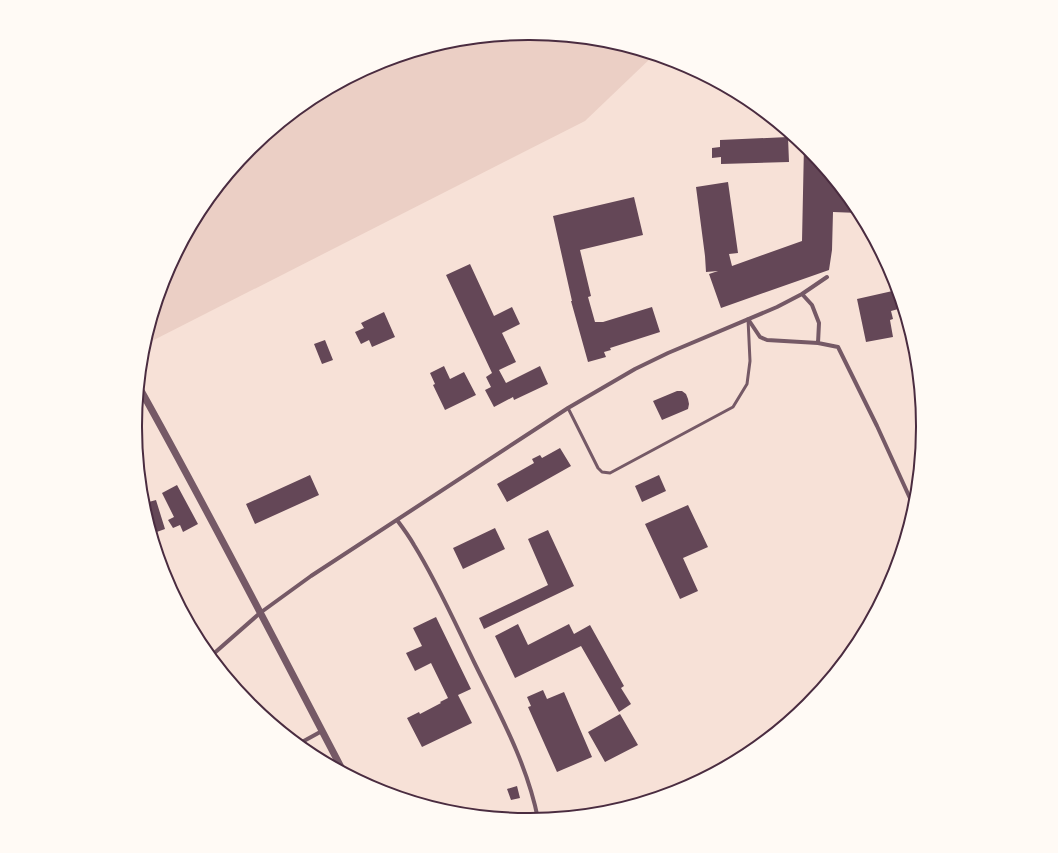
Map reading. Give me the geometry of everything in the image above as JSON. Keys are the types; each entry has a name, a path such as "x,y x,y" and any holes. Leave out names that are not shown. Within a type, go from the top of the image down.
{"street":[{"path":"215,652 260,613 311,576 568,408 635,369 661,356 777,307 802,294 827,277"},
{"path":"802,294 812,305 819,323 818,343"},
{"path":"748,319 760,337 767,340 818,343 838,347 877,426 909,496"},
{"path":"144,395 338,762"},
{"path":"397,520 414,544 432,576 516,748 530,787 537,813"},
{"path":"304,741 322,731"}],"lane":[{"path":"568,408 598,468 602,472 610,473 733,407 747,384 750,361 748,319"}],"shaded area":[{"path":"529,40 579,43 604,47 649,60 585,121 152,341 163,302 182,256 194,233 222,191 238,172 274,136 314,105 358,80 381,69 429,53 479,43 504,41"}],"building":[{"path":"785,137 788,140 789,162 721,164 721,157 712,158 712,148 720,147 720,140"},
{"path":"804,155 836,191 850,213 833,212 832,250 829,270 721,308 709,274 718,271 706,272 696,187 728,182 738,253 729,254 732,266 802,241"},
{"path":"634,197 643,235 580,250 591,296 588,297 595,322 603,322 652,307 660,332 610,348 611,350 604,352 606,357 588,362 571,301 553,216"},
{"path":"470,264 494,316 512,307 520,324 502,333 516,362 499,370 506,383 540,366 548,384 514,400 513,397 494,407 485,390 491,387 486,377 492,373 446,275"},
{"path":"891,291 897,309 891,311 893,319 890,320 893,337 866,342 857,299"},
{"path":"384,312 395,337 372,347 369,340 361,344 355,332 364,328 361,323"},
{"path":"325,340 333,360 322,364 314,344"},
{"path":"444,366 450,379 464,372 476,395 445,410 433,385 435,384 430,373"},
{"path":"677,391 682,391 686,394 689,404 688,409 662,420 653,401"},
{"path":"560,448 571,466 507,502 497,484 534,463 532,459 540,455 542,458"},
{"path":"310,475 319,495 255,524 246,504"},
{"path":"659,475 666,491 642,502 635,486"},
{"path":"177,485 198,524 183,532 180,525 173,528 168,520 174,517 162,493"},
{"path":"156,500 165,529 157,532 150,502"},
{"path":"688,505 708,547 683,558 698,591 680,599 645,524"},
{"path":"495,528 505,549 463,569 453,548"},
{"path":"548,530 574,586 484,629 479,618 548,585 528,539"},
{"path":"436,617 471,689 458,695 472,723 422,747 407,718 419,712 420,714 448,698 431,663 415,671 406,653 422,646 413,628"},
{"path":"518,624 528,645 569,624 574,634 590,625 624,686 621,688 631,704 619,712 581,646 515,678 495,636"},
{"path":"543,690 547,699 564,692 592,757 557,772 528,707 531,706 527,697"},
{"path":"620,714 638,745 605,762 588,732"},
{"path":"517,786 520,798 511,800 507,789"}]}
